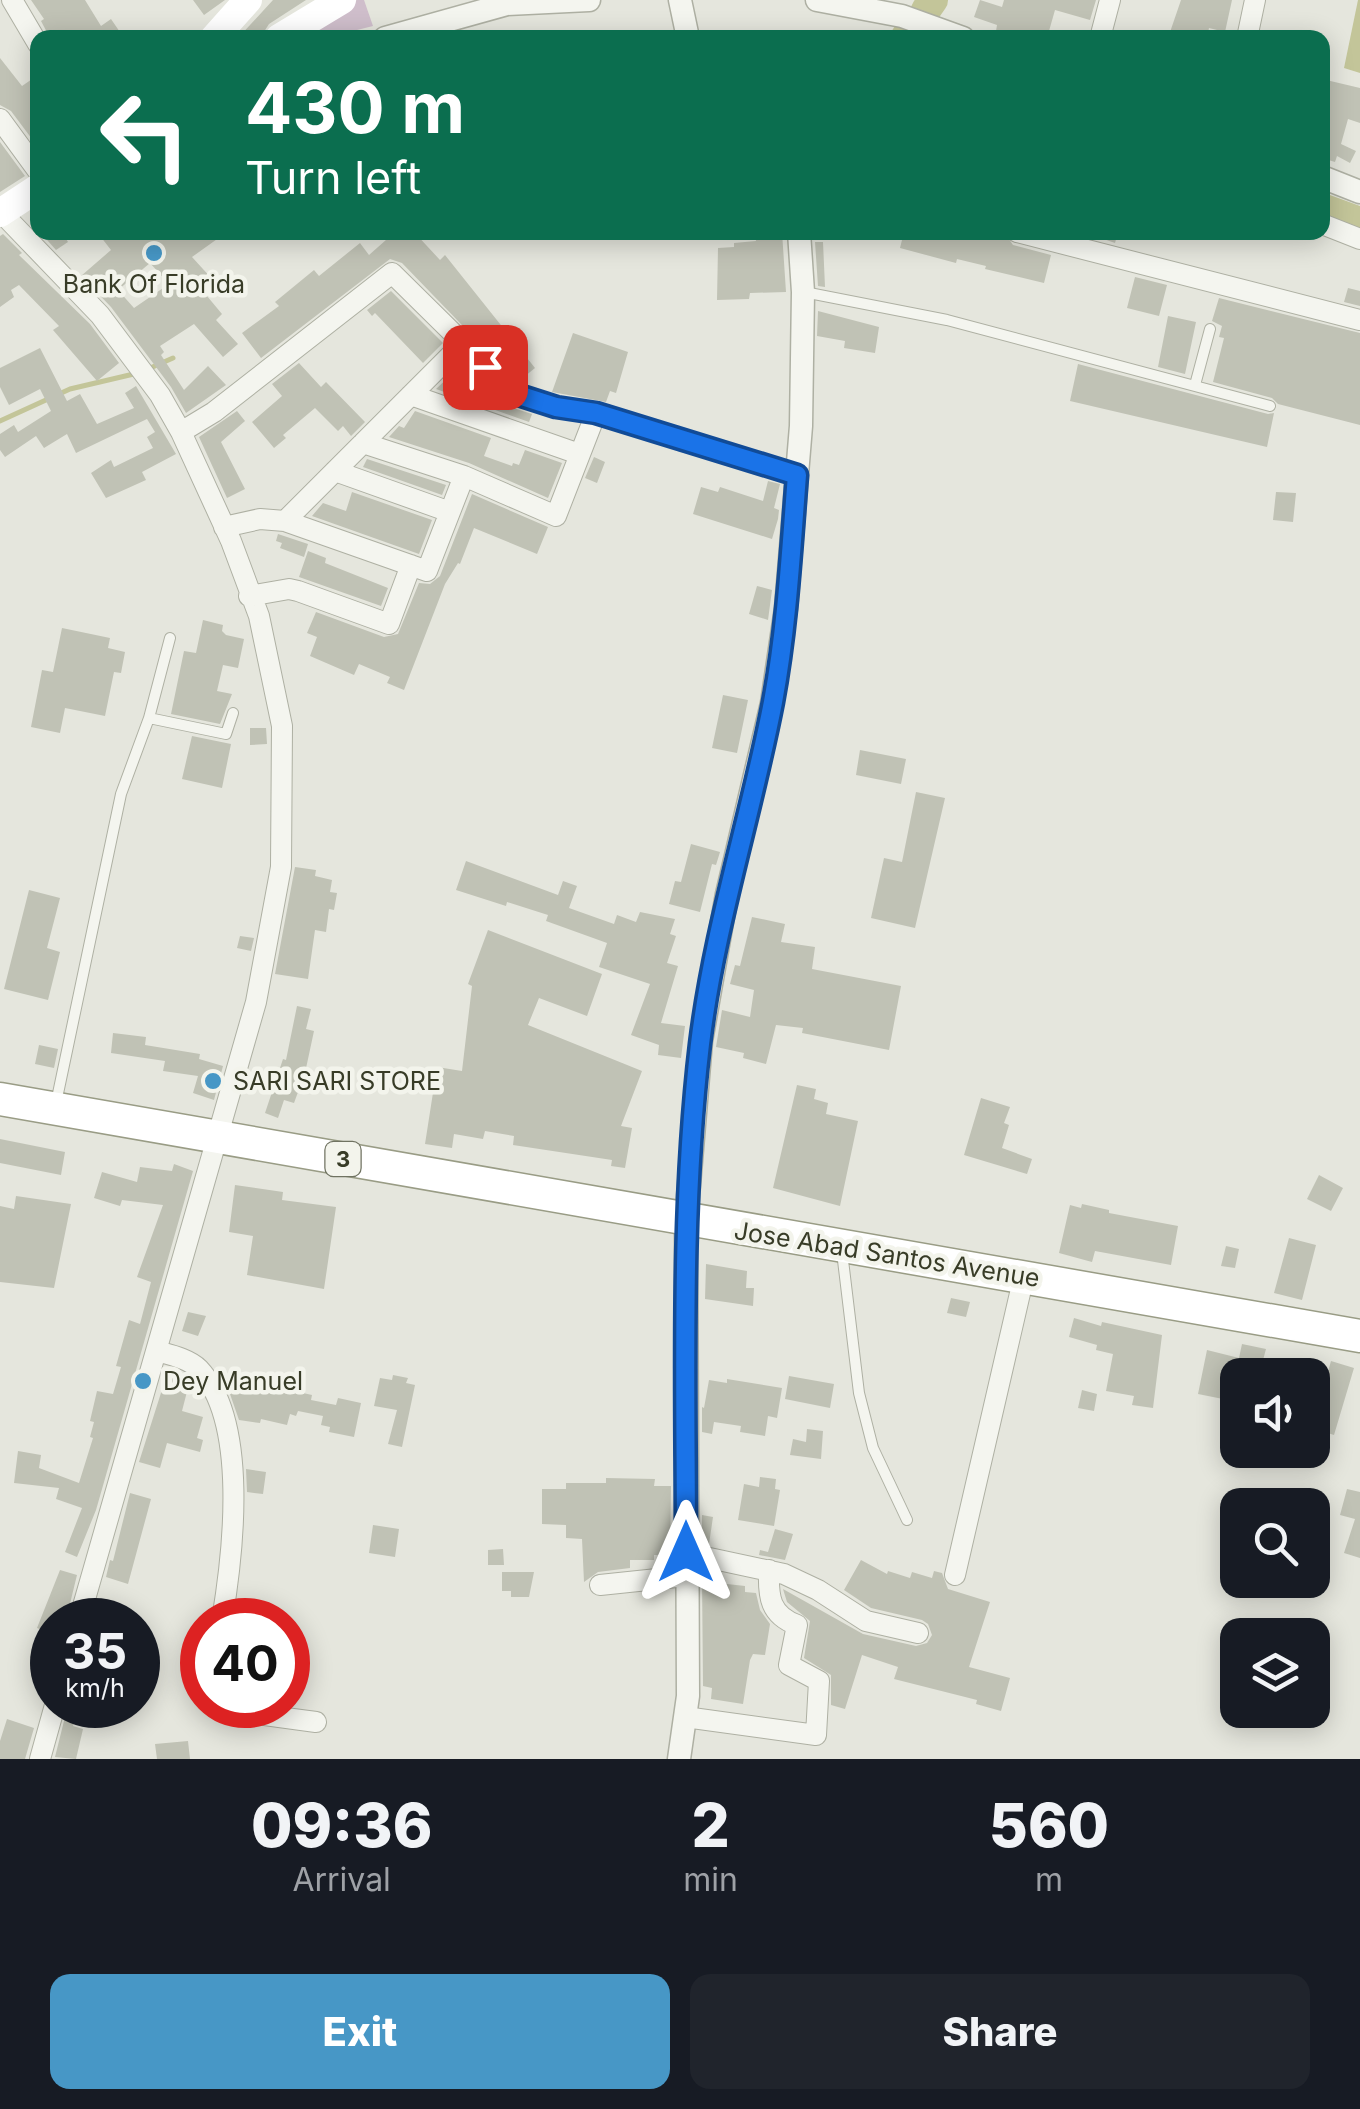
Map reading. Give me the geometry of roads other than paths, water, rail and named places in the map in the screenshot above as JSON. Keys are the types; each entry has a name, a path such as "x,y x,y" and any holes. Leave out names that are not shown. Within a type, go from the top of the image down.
{"highway":[{"name":"Jose Abad Santos Avenue","path":"0,1099 1360,1336"}],"main road":[{"path":"221,30 248,0"},
{"path":"292,30 342,0"},
{"path":"0,212 30,193"}],"street":[{"path":"12,0 30,30"},
{"path":"414,30 507,4 589,0"},
{"path":"680,0 686,30"},
{"path":"816,0 902,16 941,30"},
{"path":"1102,30 1110,0"},
{"path":"1249,30 1255,0"},
{"path":"0,119 30,161"},
{"path":"1330,181 1360,192"},
{"path":"0,212 100,315 141,367 181,432 259,616 282,726 281,867 256,1002 86,1598"},
{"path":"1330,227 1360,239"},
{"path":"679,1759 688,1696 686,1221 700,1041 727,894 772,704 786,608 797,475 803,292 800,240"},
{"path":"1048,240 1360,320"},
{"path":"181,432 214,412 392,274 506,391 556,407 596,413 797,475"},
{"path":"284,522 463,343"},
{"path":"411,395 579,454"},
{"path":"364,443 464,476 556,516 596,413"},
{"path":"336,471 450,512"},
{"path":"224,527 260,519 284,522 427,570 464,476"},
{"path":"249,596 298,590 389,624 411,565"},
{"path":"955,1575 1024,1276"},
{"path":"157,1351 198,1367 214,1390 232,1445 232,1528 224,1598"},
{"path":"600,1584 686,1564 769,1570 818,1590 866,1621 918,1633"},
{"path":"686,1717 816,1735 819,1680 789,1666 797,1625 782,1620 768,1598 769,1570"},
{"path":"310,1721 316,1722"},
{"path":"40,1759 49,1728"}],"lane":[{"path":"803,292 947,320 1270,406"},
{"path":"1195,385 1210,329"},
{"path":"54,1108 120,794 149,718 170,638"},
{"path":"149,718 226,734 233,713"},
{"path":"842,1246 858,1392 873,1448 907,1520"}],"waterway":[{"path":"926,10 933,0"},
{"path":"1330,211 1360,222"},
{"path":"148,369 173,358"},
{"path":"0,421 70,389 138,373"}],"place":[{"name":"Bank Of Florida","path":"154,253"},
{"name":"SARI SARI STORE","path":"213,1081"},
{"name":"Dey Manuel","path":"143,1381"}]}
